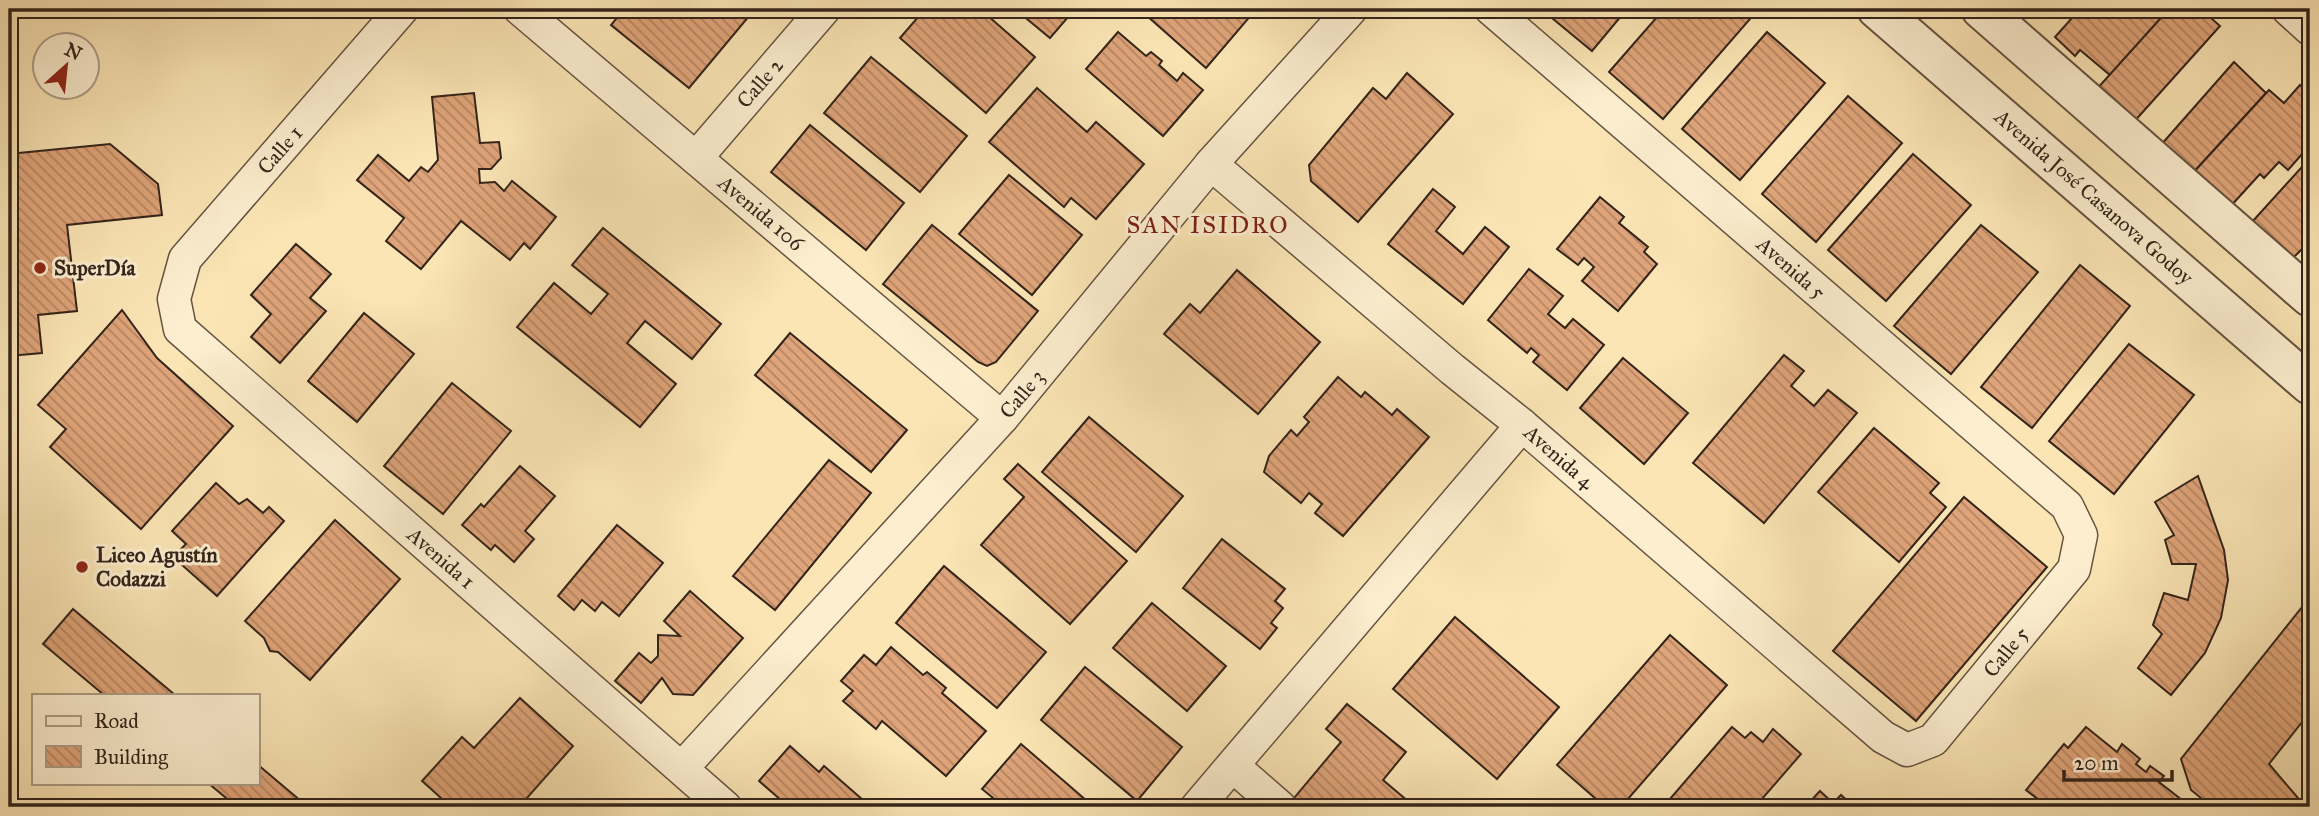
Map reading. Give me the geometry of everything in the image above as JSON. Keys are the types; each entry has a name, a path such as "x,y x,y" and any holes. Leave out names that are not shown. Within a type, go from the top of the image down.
{"street":[{"name":"Calle 1","path":"174,299 185,259 402,9"},
{"name":"Avenida 106","path":"520,9 1002,418"},
{"name":"Calle 2","path":"696,158 824,9"},
{"name":"Calle 3","path":"682,768 1002,418 1211,164 1351,9"},
{"name":"Avenida 5","path":"1491,9 2067,506 2081,535"},
{"name":"Avenida José Casanova Godoy","path":"1877,9 2310,385"},
{"path":"1980,9 2310,297"},
{"path":"2288,9 2310,29"},
{"name":"Avenida 4","path":"1211,164 1452,369 1522,425 1883,737 1907,750"},
{"name":"Avenida 1","path":"174,299 180,329 725,807"},
{"path":"1197,807 1522,425"},
{"name":"Calle 5","path":"1907,750 1933,740 2074,569 2081,535"},
{"path":"1233,766 1280,807"}],"building":[{"path":"624,9 755,9 689,88 611,25"},
{"path":"925,9 980,9 1035,57 986,113 900,38"},
{"path":"1015,9 1075,9 1050,38"},
{"path":"1154,9 1248,9 1253,13 1206,68 1147,16"},
{"path":"1541,9 1627,9 1592,51"},
{"path":"1664,9 1737,9 1750,19 1663,119 1609,72"},
{"path":"2080,9 2169,9 2110,75 2080,50 2075,56 2055,37"},
{"path":"2169,9 2201,9 2220,26 2132,124 2095,91"},
{"path":"1118,32 1146,56 1151,52 1162,61 1159,65 1177,81 1183,73 1203,90 1163,136 1086,69"},
{"path":"1767,32 1825,83 1740,180 1682,129"},
{"path":"871,57 967,136 920,192 824,113"},
{"path":"2234,62 2266,93 2192,174 2160,146"},
{"path":"1407,73 1453,114 1358,222 1311,181 1309,165 1373,88 1386,99"},
{"path":"2300,85 2310,94 2310,145 2288,170 2279,162 2264,178 2260,174 2229,208 2192,174 2269,90 2284,103"},
{"path":"1037,88 1087,132 1096,122 1144,164 1096,219 1071,198 1064,207 989,142"},
{"path":"474,93 480,143 499,142 501,158 491,169 479,169 480,183 495,182 504,191 512,181 556,217 530,249 524,243 510,260 461,221 421,269 386,241 404,218 357,180 378,155 409,181 421,167 428,172 438,160 432,97"},
{"path":"1848,96 1902,143 1816,242 1762,194"},
{"path":"810,125 904,203 866,250 771,172"},
{"name":"SuperDía","path":"110,144 158,184 162,215 67,225 77,311 38,315 42,353 9,356 9,154"},
{"path":"1913,154 1971,205 1886,301 1828,250"},
{"path":"2310,158 2310,241 2293,258 2252,222"},
{"path":"1009,175 1082,235 1032,295 959,234"},
{"path":"1433,189 1455,207 1436,231 1463,254 1485,227 1509,247 1463,304 1388,244"},
{"path":"1600,197 1624,217 1619,223 1648,247 1644,252 1657,264 1618,311 1582,281 1594,267 1584,258 1578,265 1557,249"},
{"path":"932,225 1038,311 996,362 987,366 978,362 883,284"},
{"path":"1981,225 2038,272 1951,374 1894,326"},
{"path":"603,228 721,324 692,359 645,321 627,343 676,384 640,427 517,327 554,283 591,314 608,294 572,265"},
{"path":"296,244 331,274 310,298 326,311 280,363 251,337 271,314 251,295"},
{"path":"2080,265 2130,306 2032,428 1981,387"},
{"path":"1529,269 1563,296 1548,314 1565,328 1573,319 1604,345 1567,390 1533,362 1539,355 1531,348 1527,353 1488,320"},
{"path":"1237,270 1320,342 1258,414 1164,334 1190,304 1200,313"},
{"path":"122,310 157,358 233,426 141,529 50,447 66,429 38,405"},
{"path":"364,313 414,354 357,422 308,381"},
{"path":"790,333 907,430 871,472 755,375"},
{"path":"2129,344 2194,395 2114,494 2049,441"},
{"path":"1784,355 1804,371 1791,386 1814,406 1828,390 1857,413 1764,523 1693,463"},
{"path":"1623,358 1688,413 1644,464 1580,408"},
{"path":"1338,377 1361,397 1365,392 1392,415 1397,409 1429,437 1343,536 1315,513 1322,504 1309,493 1301,503 1264,472 1269,456 1291,430 1297,436 1309,422 1304,417"},
{"path":"452,383 511,431 443,514 384,466"},
{"path":"1089,417 1183,496 1136,552 1042,472"},
{"path":"1874,428 1939,483 1930,493 1946,507 1899,562 1818,492"},
{"path":"829,460 871,493 775,610 733,576"},
{"path":"1018,464 1127,561 1070,624 981,545 1024,497 1004,479"},
{"path":"520,466 555,496 525,531 534,539 514,562 495,545 491,550 462,525 481,504 484,507"},
{"path":"2198,476 2224,550 2228,580 2221,618 2205,653 2171,695 2138,668 2162,634 2153,625 2164,593 2188,600 2196,564 2172,564 2165,540 2174,535 2155,502"},
{"path":"216,483 239,504 247,499 263,513 269,507 284,521 217,596 173,557 186,544 172,531"},
{"path":"1964,497 2047,567 1916,721 1833,651"},
{"path":"335,520 400,579 310,680 278,652 270,651 264,638 245,621"},
{"path":"617,525 663,563 619,616 602,602 595,611 582,600 574,610 558,596"},
{"path":"1222,539 1285,589 1275,601 1283,608 1271,623 1277,628 1260,649 1183,588"},
{"path":"944,566 1046,652 997,708 896,623"},
{"path":"690,591 743,638 693,695 673,694 662,678 641,703 615,681 639,653 651,663 658,656 658,635 680,636 664,621"},
{"path":"2310,597 2310,712 2269,764 2298,798 2281,807 2212,807 2191,790 2181,759"},
{"path":"1152,603 1226,666 1187,711 1113,648"},
{"path":"73,609 174,694 103,694 43,644"},
{"path":"1455,617 1559,707 1497,779 1393,689"},
{"path":"1670,635 1727,685 1621,807 1605,807 1557,765"},
{"path":"891,647 923,675 927,672 946,688 942,693 986,731 946,776 882,721 876,729 843,701 853,691 841,681 864,655 876,665"},
{"path":"1085,667 1182,747 1137,801 1041,720"},
{"path":"520,698 573,746 519,807 451,807 422,781 462,737 474,748"},
{"path":"1347,704 1406,752 1383,780 1415,807 1305,807 1294,798 1341,742 1326,729"},
{"path":"1732,727 1745,738 1751,732 1763,742 1773,729 1801,754 1755,807 1663,807"},
{"path":"2086,727 2117,752 2122,744 2140,759 2136,764 2146,772 2150,766 2164,776 2159,782 2191,807 2048,807 2026,790 2064,744 2068,748"},
{"path":"1021,744 1094,807 1004,807 982,789"},
{"path":"790,746 819,772 824,766 871,807 789,807 759,781"},
{"path":"259,766 301,801 296,807 237,807 209,784 259,784"},
{"path":"1820,791 1833,803 1841,795 1854,807 1805,807"},
{"path":"9,793 28,807 9,807"}],"place":[{"name":"SuperDía","path":"40,268"},
{"name":"Liceo Agustín Codazzi","path":"82,567"}],"district":[{"name":"SAN ISIDRO","path":"1208,225"}]}
